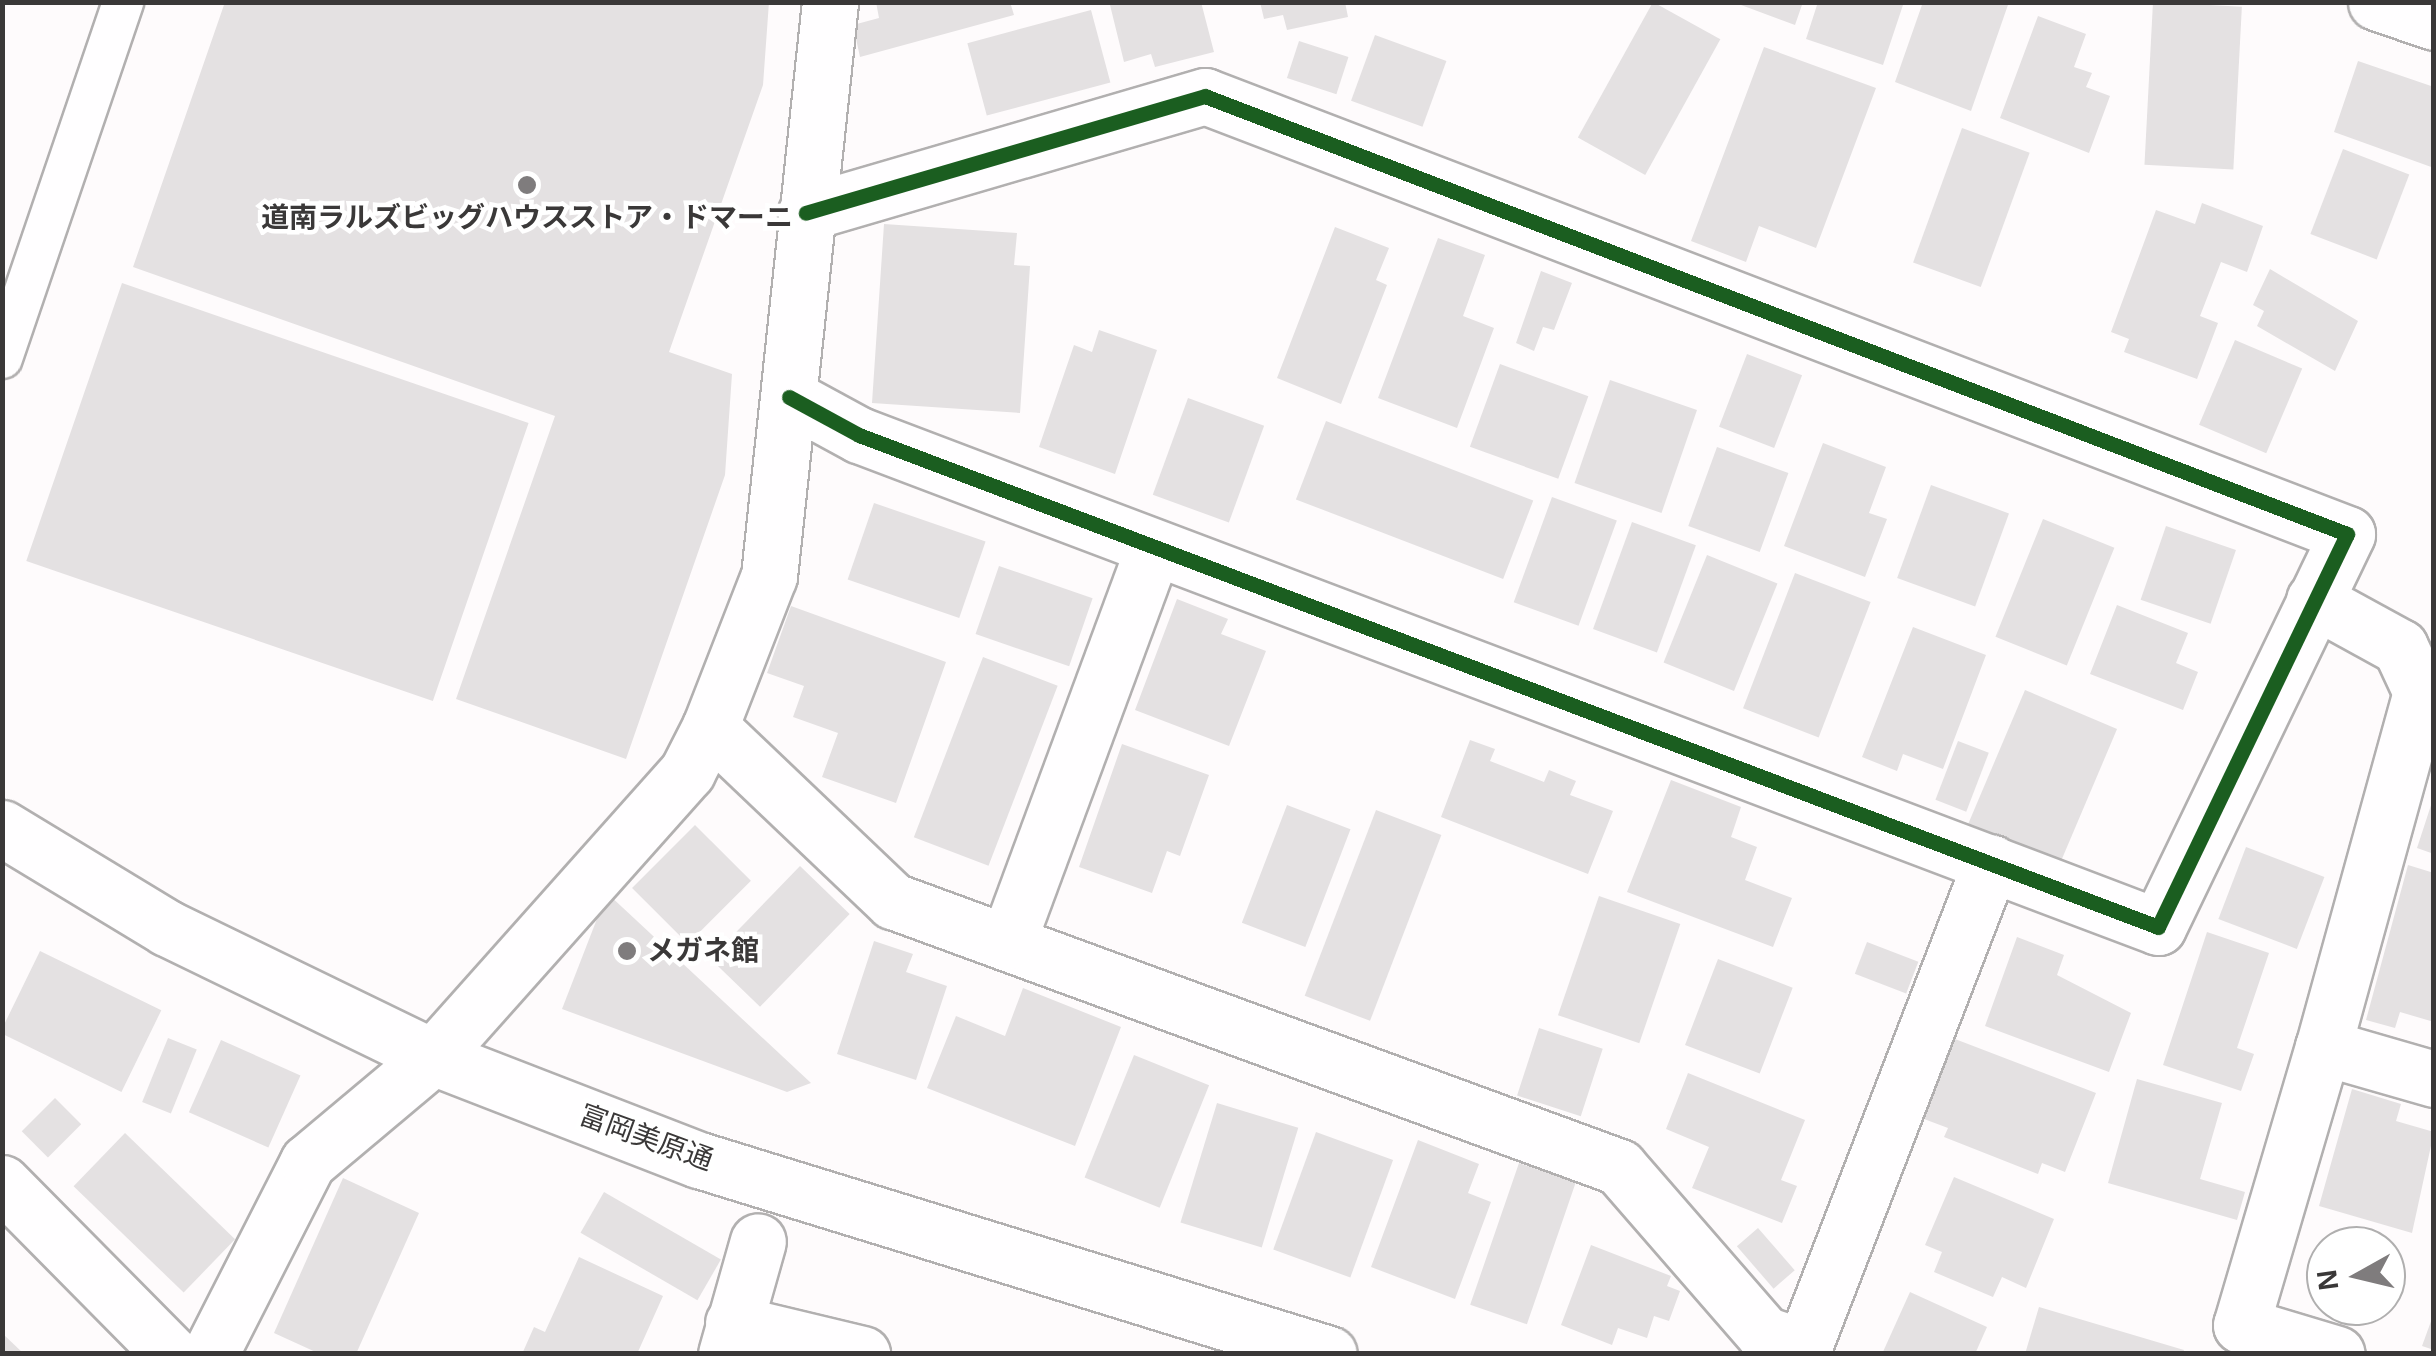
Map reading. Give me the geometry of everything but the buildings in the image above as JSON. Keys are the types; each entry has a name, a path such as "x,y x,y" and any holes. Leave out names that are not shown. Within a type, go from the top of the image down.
{"street":[{"path":"210,1354 308,1162 432,1057 687,772 710,727 770,576 830,2"},
{"path":"2376,2 2434,22"},
{"path":"789,397 859,435 2158,927 2347,534 1204,96 806,213"},
{"path":"1008,941 1153,548"},
{"path":"2314,600 2400,648 2422,692 2241,1325 2337,1354"},
{"path":"710,727 893,901 1619,1167 1764,1334 1802,1350 1991,862"},
{"name":"富岡美原通","path":"2,828 167,928 432,1057 699,1160 1329,1354"},
{"path":"2323,1046 2434,1078"},
{"path":"2,1183 171,1354"},
{"path":"758,1241 729,1338 862,1354"}],"lane":[{"path":"2,358 123,2"}],"cycle path":[{"path":"789,397 859,435 2158,927 2347,534 1205,96 806,213"}],"place":[{"name":"道南ラルズビッグハウスストア・ドマーニ","path":"527,185"},
{"name":"メガネ館","path":"627,951"}]}
